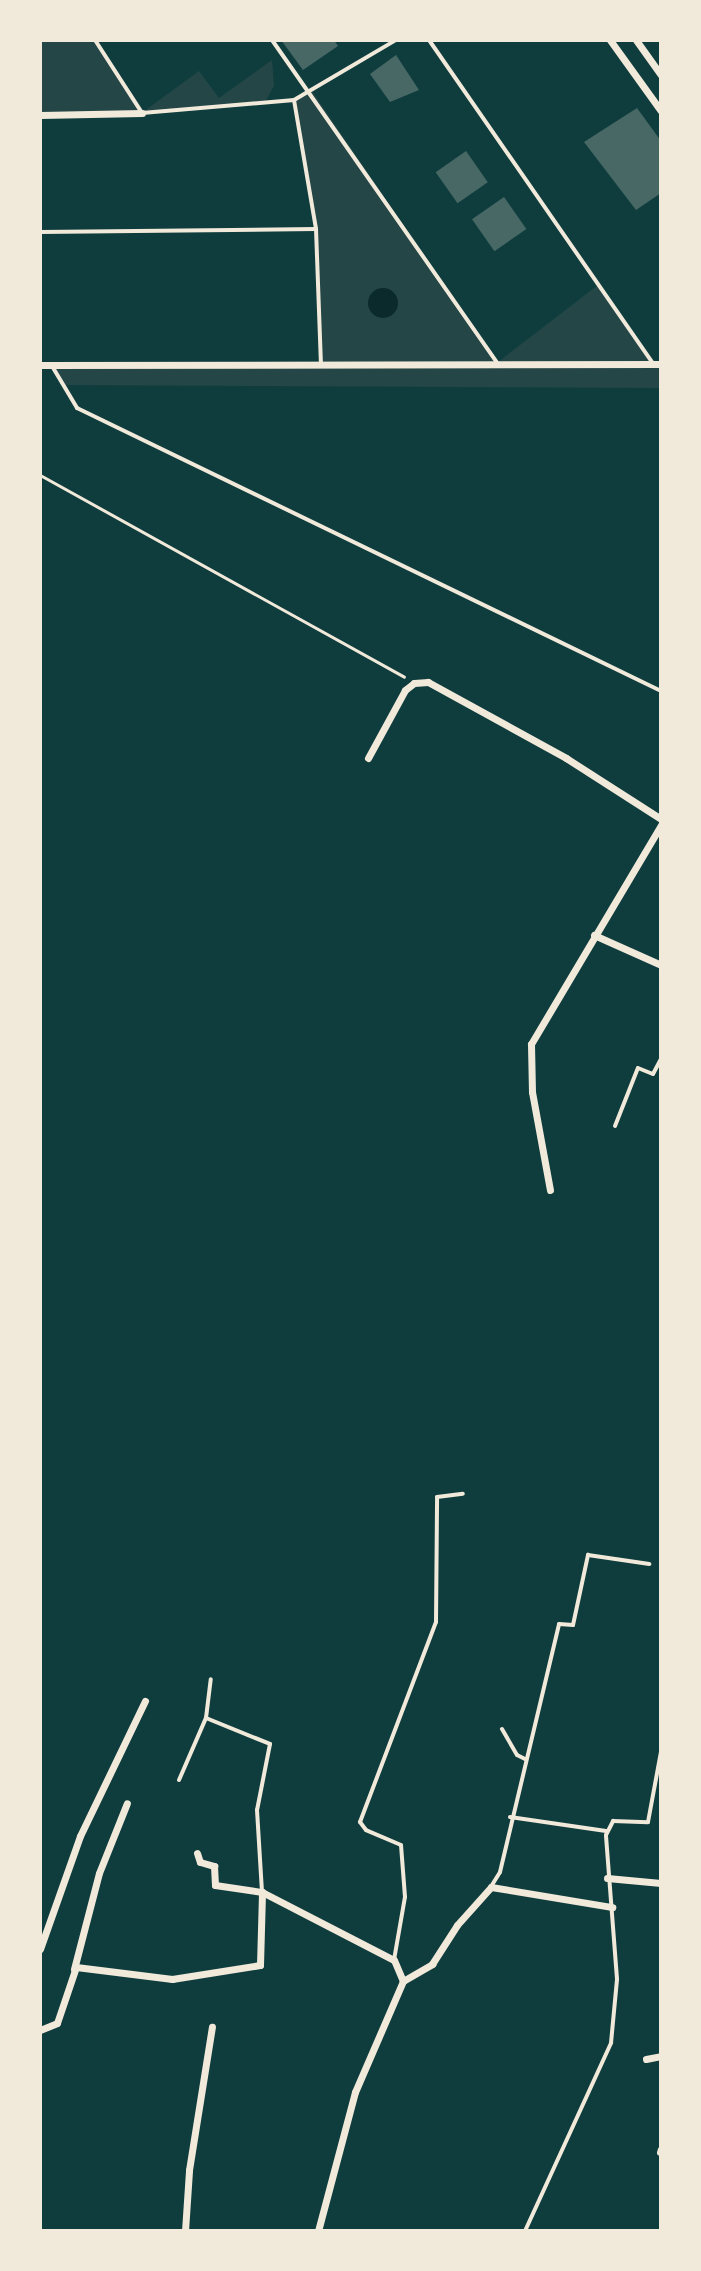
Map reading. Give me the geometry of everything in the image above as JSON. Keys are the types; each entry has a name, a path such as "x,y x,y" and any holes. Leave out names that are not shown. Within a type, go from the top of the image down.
{"street":[{"path":"610,40 661,111"},
{"path":"636,40 661,75"},
{"path":"40,115 142,113"},
{"path":"40,365 657,364"},
{"path":"368,758 400,696 414,683 428,682 566,758 661,822 547,1012 529,1053 538,1142 550,1190"},
{"path":"594,935 661,965"},
{"path":"40,1949 80,1836 145,1701"},
{"path":"40,2030 57,2023 99,1873 127,1803"},
{"path":"197,1853 200,1862 214,1866 215,1885 262,1892 394,1960 403,1981"},
{"path":"607,1878 661,1883"},
{"path":"318,2231 355,2092 403,1981 432,1964 457,1925 491,1887 612,1907"},
{"path":"74,1969 172,1979 260,1965 262,1892"},
{"path":"185,2231 189,2170 212,2027"},
{"path":"646,2059 661,2056"}],"lane":[{"path":"95,40 142,113 294,100 396,40"},
{"path":"272,40 312,91 498,363"},
{"path":"429,40 657,364"},
{"path":"294,100 316,229 321,365"},
{"path":"40,232 316,229"},
{"path":"51,365 77,408 661,691"},
{"path":"615,1126 638,1068 653,1074 661,1059"},
{"path":"394,1960 405,1897 401,1845 366,1830 360,1822 436,1622 437,1497 463,1494"},
{"path":"491,1887 500,1872 510,1817 559,1624 573,1625 588,1555 649,1564"},
{"path":"179,1780 206,1718 211,1679"},
{"path":"206,1718 270,1744 257,1810 262,1892"},
{"path":"502,1729 517,1755 525,1759"},
{"path":"525,2231 611,2043 617,1979 607,1878 606,1831 613,1821 648,1822 661,1752"},
{"path":"510,1817 606,1831"}],"path":[{"path":"40,475 414,683"}],"shaded area":[{"path":"40,40 94,40 141,112 40,114"},
{"path":"272,60 274,86 265,102 143,112 199,71 219,98"},
{"path":"312,91 497,363 661,366 661,388 65,385 53,366 321,365 317,229 295,101"},
{"path":"598,285 652,363 498,362"},
{"path":"383,288 394,292 398,303 394,314 383,318 372,314 368,303 372,292"}],"building":[{"path":"281,40 334,40 338,46 303,70"},
{"path":"396,55 419,90 390,102 370,74"},
{"path":"637,108 661,141 661,193 636,210 584,142"},
{"path":"466,151 488,182 457,203 436,172"},
{"path":"504,197 526,229 494,251 472,219"}]}
